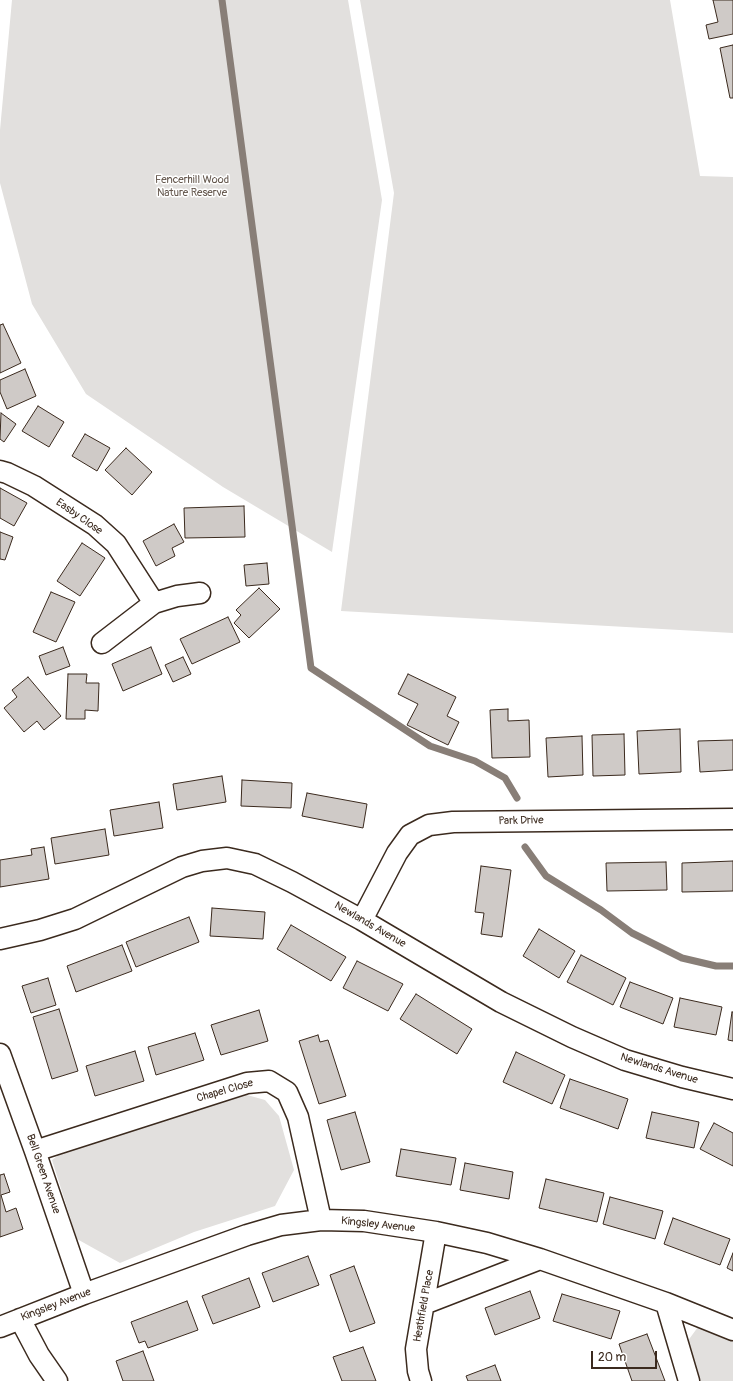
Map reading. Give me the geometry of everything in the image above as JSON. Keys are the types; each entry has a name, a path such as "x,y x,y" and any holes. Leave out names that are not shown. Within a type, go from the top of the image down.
{"street":[{"name":"Easby Close","path":"0,471 34,486 95,525 116,544 154,603"},
{"path":"102,643 154,603 177,596 200,593"},
{"name":"Park Drive","path":"362,920 396,853 410,835 429,825 453,822 733,819"},
{"name":"Newlands Avenue","path":"0,939 40,930 74,919 182,867 202,861 227,858 255,864 362,920 501,1002 572,1037 625,1060 682,1078 733,1089"},
{"name":"Bell Green Avenue","path":"0,1054 36,1151 84,1294"},
{"name":"Chapel Close","path":"36,1151 247,1083 269,1081 287,1092 298,1117 321,1220"},
{"name":"Kingsley Avenue","path":"0,1326 248,1235 280,1225 321,1220 364,1221 436,1232 487,1243 540,1259 666,1303 733,1330"},
{"name":"Heathfield Place","path":"421,1381 418,1371 416,1349 436,1232"},
{"path":"424,1304 540,1259"},
{"path":"666,1303 689,1381"},
{"path":"20,1319 39,1355 57,1381"}],"green space":[{"name":"Fencerhill Wood Nature Reserve","path":"12,0 348,0 382,200 332,552 223,487 86,394 32,304 0,183 0,130"},
{"path":"360,0 670,0 700,176 733,177 733,633 341,611 394,193"},
{"path":"240,1093 265,1100 279,1116 294,1170 275,1206 194,1232 120,1263 77,1239 52,1160 72,1145"},
{"path":"698,1327 733,1341 733,1381 700,1381 687,1342"}],"building":[{"path":"713,0 733,0 733,34 709,39 706,25 718,22"},
{"path":"733,45 733,98 730,98 720,48"},
{"path":"3,324 21,363 0,373 0,325"},
{"path":"25,369 36,396 7,409 0,392 0,380"},
{"path":"38,406 64,422 49,447 22,431"},
{"path":"1,413 16,424 4,442 0,439"},
{"path":"85,434 110,448 97,471 72,456"},
{"path":"126,448 152,472 132,495 105,470"},
{"path":"0,488 27,503 14,526 0,518"},
{"path":"244,506 245,537 185,538 184,508"},
{"path":"174,524 184,542 172,548 175,556 156,566 143,541"},
{"path":"0,532 13,537 5,560 0,559"},
{"path":"82,543 105,558 80,596 57,581"},
{"path":"267,563 269,584 246,586 244,565"},
{"path":"259,588 280,609 249,638 234,623 241,615 236,610"},
{"path":"51,592 75,602 56,642 33,632"},
{"path":"228,617 240,642 192,664 180,639"},
{"path":"63,647 70,666 46,675 39,656"},
{"path":"151,647 162,674 123,691 112,664"},
{"path":"183,657 191,674 173,682 165,665"},
{"path":"68,674 87,674 86,683 99,683 98,711 85,710 85,719 66,719"},
{"path":"408,674 456,697 447,716 459,722 448,745 407,725 418,704 398,694"},
{"path":"28,677 61,716 44,730 37,721 24,732 4,708 17,697 12,690"},
{"path":"508,709 508,721 529,720 530,757 492,758 490,710"},
{"path":"680,729 681,772 639,774 637,731"},
{"path":"624,734 625,775 593,776 592,735"},
{"path":"582,736 583,775 548,777 546,738"},
{"path":"733,740 733,770 700,772 698,741"},
{"path":"222,776 226,802 177,810 173,784"},
{"path":"242,780 292,783 291,808 241,806"},
{"path":"307,793 367,804 363,828 302,816"},
{"path":"159,802 163,828 114,836 110,810"},
{"path":"105,829 109,855 55,864 51,838"},
{"path":"44,847 49,879 0,887 0,860 32,855 31,849"},
{"path":"733,861 733,891 682,892 682,863"},
{"path":"666,862 667,890 607,891 606,863"},
{"path":"481,866 511,870 502,937 481,934 484,913 475,912"},
{"path":"212,908 265,912 263,939 210,936"},
{"path":"189,917 199,942 136,967 126,942"},
{"path":"291,925 346,957 331,981 277,949"},
{"path":"539,929 575,951 559,978 523,956"},
{"path":"122,945 132,971 76,992 67,966"},
{"path":"581,955 626,978 613,1005 567,982"},
{"path":"357,961 403,984 388,1011 343,988"},
{"path":"48,978 56,1005 31,1013 22,986"},
{"path":"630,982 673,998 663,1024 620,1007"},
{"path":"416,994 472,1029 457,1054 400,1019"},
{"path":"680,998 722,1007 716,1035 674,1027"},
{"path":"59,1009 78,1071 52,1079 33,1017"},
{"path":"259,1010 268,1041 221,1055 211,1025"},
{"path":"733,1012 733,1041 728,1040"},
{"path":"195,1033 204,1060 156,1075 148,1047"},
{"path":"318,1035 320,1042 328,1040 346,1096 319,1104 299,1041"},
{"path":"135,1051 144,1081 95,1096 86,1066"},
{"path":"516,1052 565,1075 552,1104 503,1082"},
{"path":"570,1079 628,1099 618,1129 560,1108"},
{"path":"355,1112 370,1162 341,1170 327,1120"},
{"path":"652,1112 699,1122 694,1148 646,1138"},
{"path":"714,1123 733,1133 733,1166 700,1149"},
{"path":"401,1149 456,1158 451,1185 396,1176"},
{"path":"465,1163 513,1172 509,1199 460,1190"},
{"path":"4,1174 10,1192 1,1195 6,1212 16,1208 23,1229 0,1237 0,1175"},
{"path":"546,1179 604,1193 597,1222 539,1208"},
{"path":"610,1197 663,1211 655,1239 603,1224"},
{"path":"673,1218 730,1239 720,1265 664,1244"},
{"path":"733,1253 733,1271 727,1268"},
{"path":"308,1256 319,1285 273,1302 262,1273"},
{"path":"354,1266 375,1323 350,1332 330,1275"},
{"path":"249,1278 260,1307 213,1324 202,1296"},
{"path":"530,1291 540,1318 495,1335 485,1308"},
{"path":"562,1294 620,1311 611,1339 553,1321"},
{"path":"187,1301 198,1330 148,1348 145,1341 139,1343 131,1322"},
{"path":"647,1334 665,1381 632,1381 619,1344"},
{"path":"363,1347 376,1381 342,1381 333,1357"},
{"path":"143,1351 154,1381 123,1381 116,1361"},
{"path":"495,1365 501,1381 468,1381 466,1376"}],"waterway":[{"path":"222,0 311,668 430,746 475,761 505,778 517,798"},
{"path":"525,847 546,876 601,910 632,933 682,958 716,966 733,966"}]}
